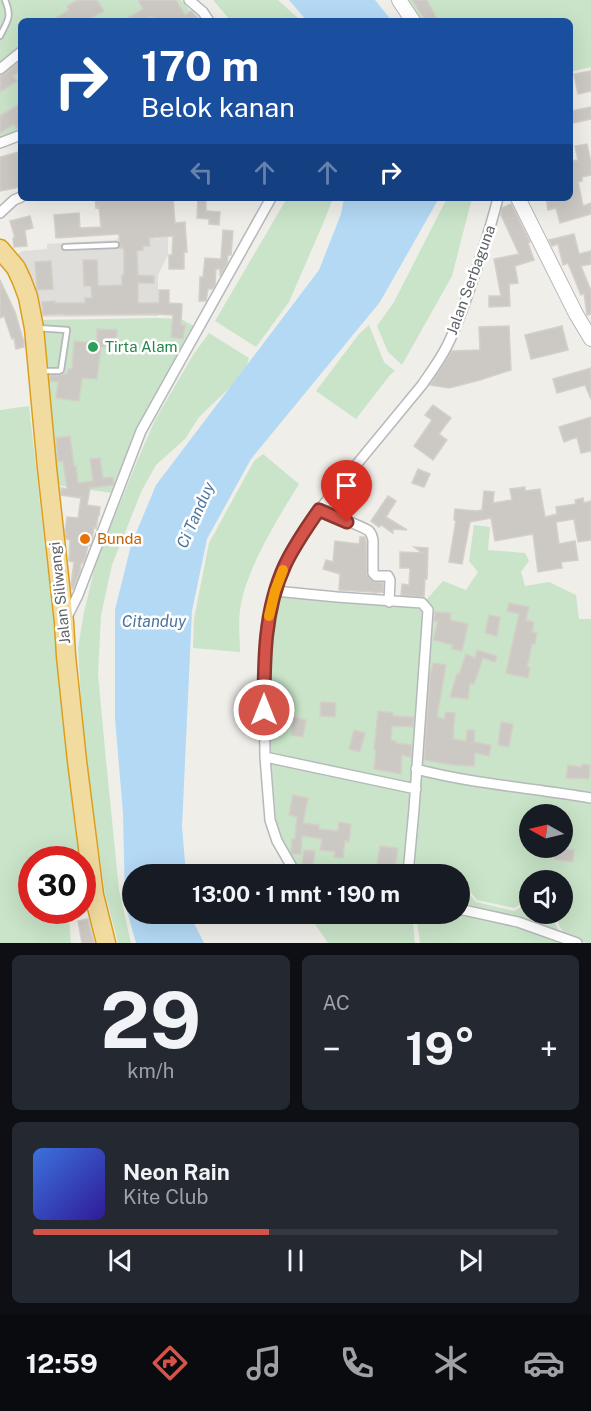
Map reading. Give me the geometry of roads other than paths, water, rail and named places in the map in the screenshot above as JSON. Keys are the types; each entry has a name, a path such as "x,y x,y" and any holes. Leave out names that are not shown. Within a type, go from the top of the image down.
{"highway":[{"name":"Jalan Siliwangi","path":"0,249 16,268 22,281 28,297 34,328 46,468 77,760 94,895 106,943"}],"street":[{"path":"189,0 207,18"},
{"path":"399,0 411,18"},
{"path":"0,69 18,54"},
{"path":"0,143 18,136"},
{"path":"0,213 18,198"},
{"path":"64,622 78,596 141,431 269,201"},
{"name":"Jalan Serbaguna","path":"290,864 277,841 270,820 265,757 264,686 268,621 275,591 285,565 319,510 422,385 447,346 463,308 497,201"},
{"path":"520,201 576,314 591,339"},
{"path":"319,510 358,526 372,535 373,573 376,576 388,576 390,580 389,602"},
{"path":"275,591 422,603 426,606 429,613 409,864"},
{"path":"265,757 416,789"},
{"path":"416,769 449,777 591,798"},
{"path":"470,911 518,922 577,943"}],"lane":[{"path":"0,36 8,22 10,12 5,0"},
{"path":"65,247 116,245"},
{"path":"34,328 67,330 61,370 38,371"}],"water":[{"path":"289,0 375,0 390,18 304,18"},
{"name":"Citanduy","path":"343,201 437,201 380,302 251,459 207,539 192,611 182,827 185,864 124,864 123,813 115,719 115,610 131,545 156,485 319,270 341,214"},
{"name":"Citanduy","path":"131,924 194,924 204,943 136,943"}],"place":[{"name":"Tirta Alam","path":"93,347"},
{"name":"Bunda","path":"85,539"}],"water label":[{"name":"Ci Tanduy","path":"195,515"}]}
